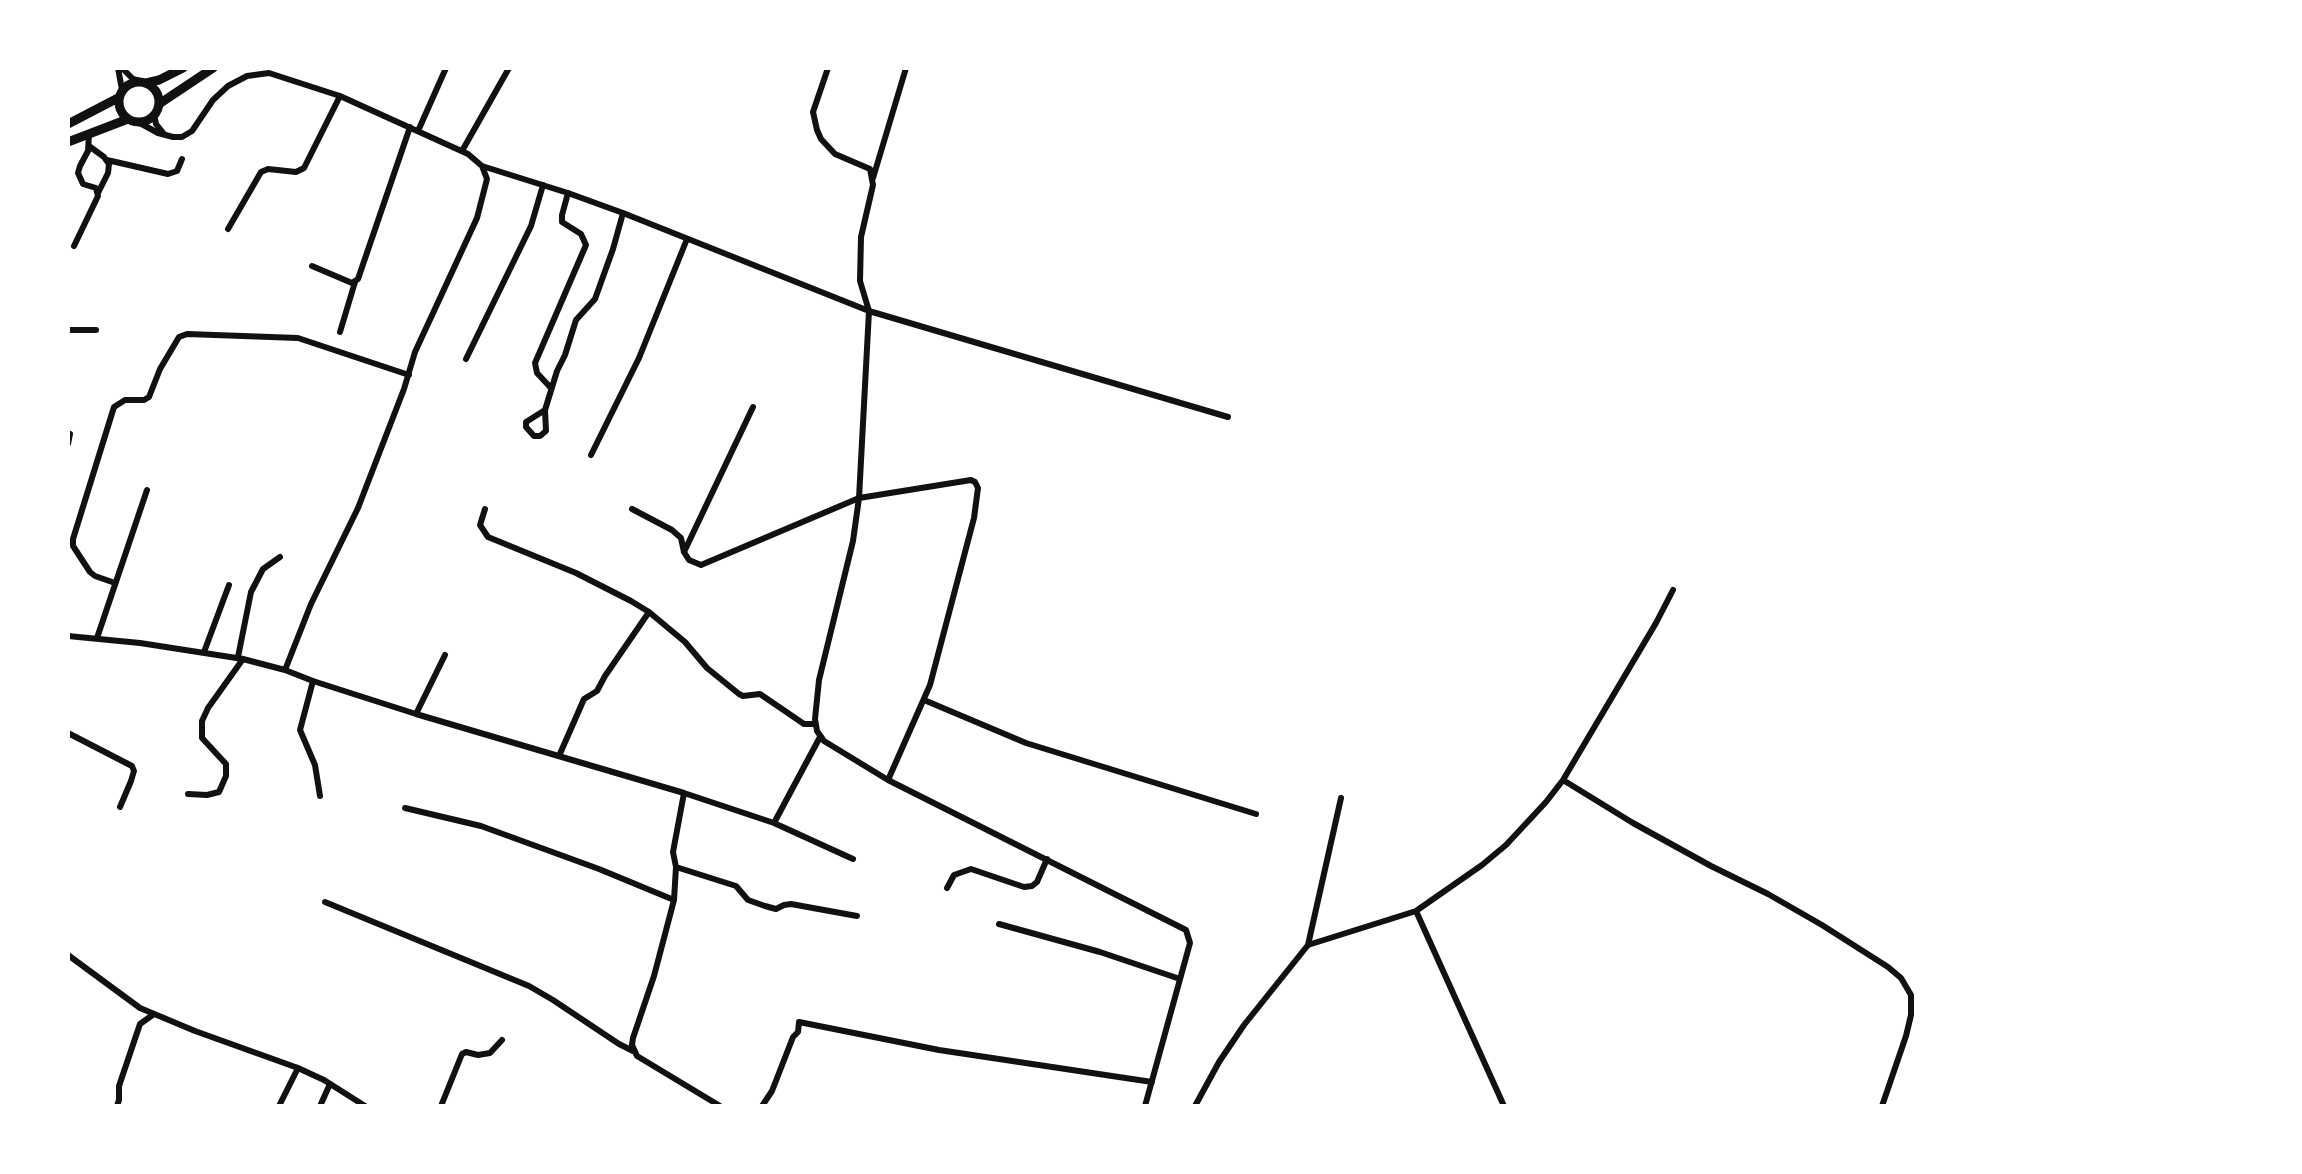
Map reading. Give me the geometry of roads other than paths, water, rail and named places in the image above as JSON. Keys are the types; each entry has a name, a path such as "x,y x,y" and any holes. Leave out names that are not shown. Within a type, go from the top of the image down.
{"main road":[{"path":"68,124 120,94 128,84 159,80 183,68"},
{"path":"68,142 133,121 147,121 159,104 213,68"},
{"path":"143,82 155,89 159,104"},
{"path":"120,94 121,112 133,121"}],"street":[{"path":"120,68 133,79 143,82"},
{"path":"120,68 120,94"},
{"path":"418,131 446,68"},
{"path":"462,151 509,68"},
{"path":"828,68 813,112 817,130 827,147 844,158 867,166 873,178"},
{"path":"906,68 873,178 861,237 860,281 869,311 859,498 853,541 819,680 815,724 820,737 888,780 1182,927 1190,943 1145,1106"},
{"path":"133,121 177,138 187,135 219,93 238,79 259,73 278,75 340,96 462,151 475,158 487,179 477,218 415,352 358,508 311,604 285,670"},
{"path":"228,229 261,172 268,169 296,172 304,168 340,96"},
{"path":"154,115 158,128 164,134"},
{"path":"340,332 410,127"},
{"path":"89,134 89,146 78,178 83,184 96,188 98,193"},
{"path":"89,146 107,160 168,174 177,171 182,159"},
{"path":"74,246 109,171 107,160"},
{"path":"482,166 623,213 869,311 1228,417"},
{"path":"466,359 531,226 543,185"},
{"path":"551,388 537,373 535,363 586,245 581,234 562,222 568,193"},
{"path":"545,410 526,422 526,427 534,436 546,431 545,410 551,388 576,320 595,299 623,213"},
{"path":"591,455 639,358 687,239"},
{"path":"312,266 355,282"},
{"path":"68,330 96,330"},
{"path":"115,583 90,572 73,546 73,539 114,407 125,400 149,397 160,369 179,337 187,334 298,338 409,375"},
{"path":"684,552 753,407"},
{"path":"68,444 70,434"},
{"path":"632,509 672,530 681,538 689,560 701,565 859,498 971,480 977,485 974,518 924,700 888,780"},
{"path":"97,638 147,490"},
{"path":"485,509 480,525 488,537 576,573 649,612 739,694 760,694 799,721 815,724"},
{"path":"188,794 219,792 223,784 226,764 202,738 202,721 240,658 251,592 263,569 280,557"},
{"path":"204,652 229,585"},
{"path":"1308,945 1416,911 1506,845 1563,780 1673,590"},
{"path":"559,756 584,699 597,691 649,612"},
{"path":"68,636 204,652 285,670 416,714 684,793 774,823 853,859"},
{"path":"416,714 445,655"},
{"path":"313,681 300,730 315,765 320,796"},
{"path":"924,700 1048,750 1256,814"},
{"path":"68,733 132,766 134,771 120,807"},
{"path":"774,823 820,737"},
{"path":"1563,780 1646,830 1822,925 1901,978 1911,995 1911,1015 1882,1106"},
{"path":"633,1051 633,1038 654,976 674,900 676,867 673,852 684,793"},
{"path":"1195,1106 1244,1025 1308,945 1341,798"},
{"path":"405,808 481,826 674,900"},
{"path":"947,888 954,875 971,869 1024,887 1032,886 1037,882 1047,859"},
{"path":"676,867 736,886 748,900 776,909 791,904 857,916"},
{"path":"325,902 529,986 720,1106"},
{"path":"1416,911 1504,1106"},
{"path":"999,924 1100,952 1180,979"},
{"path":"68,955 130,1002 298,1068 365,1106"},
{"path":"117,1106 119,1086 140,1024 154,1014"},
{"path":"762,1106 772,1091 793,1037 798,1032 799,1022 939,1050 1152,1082"},
{"path":"441,1106 462,1054 490,1053 502,1040"},
{"path":"279,1106 298,1068"},
{"path":"320,1106 330,1084"}]}
